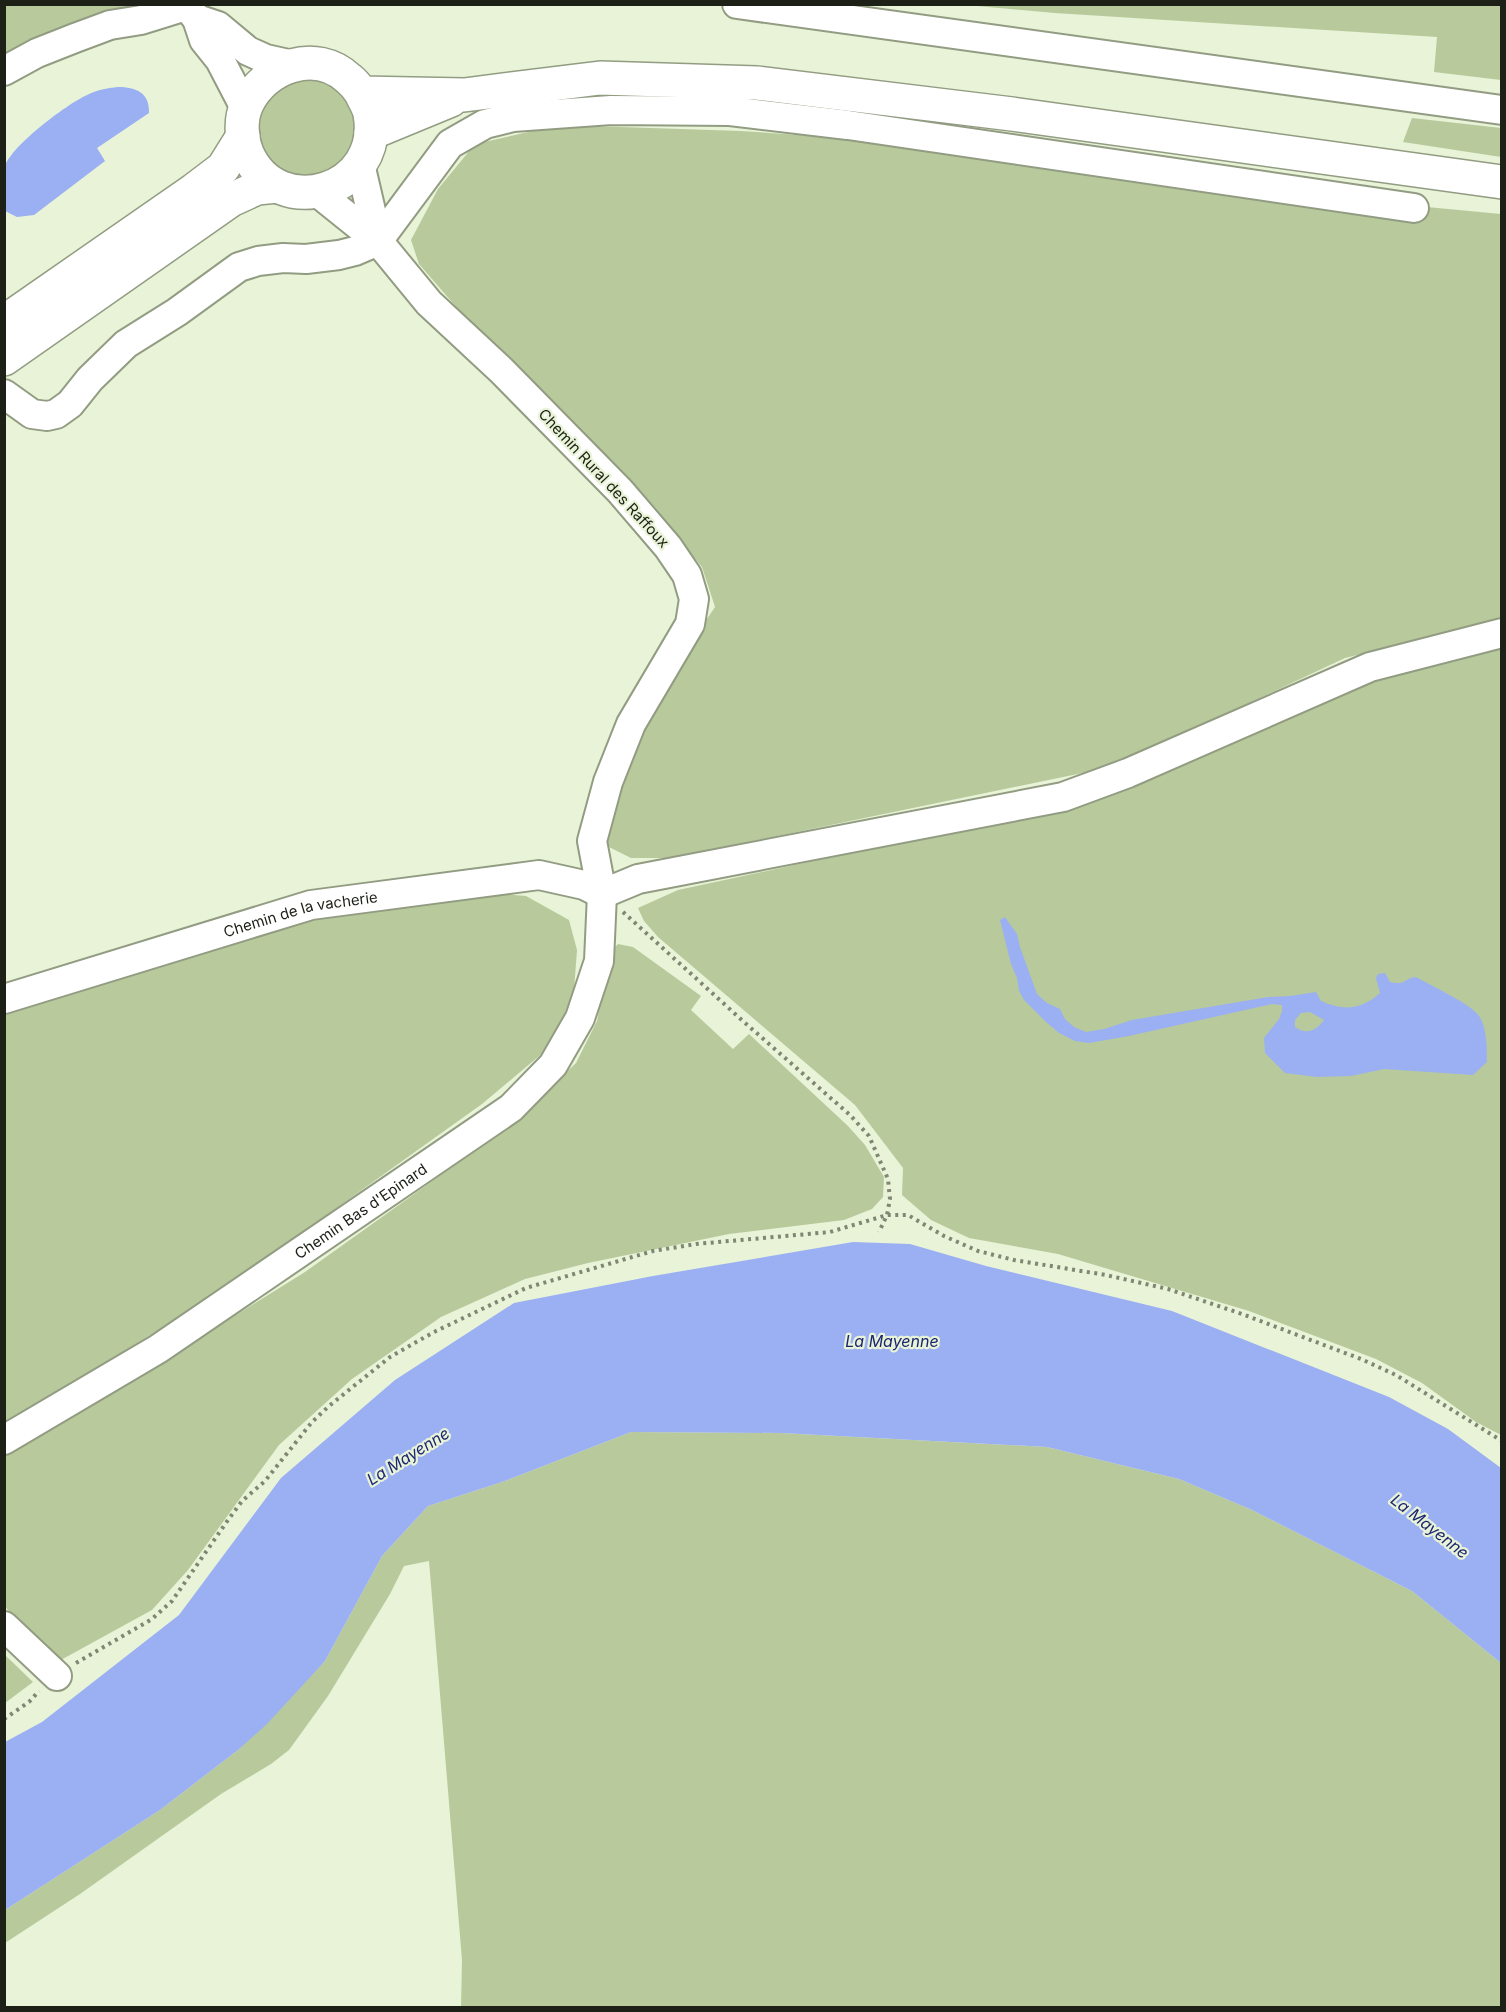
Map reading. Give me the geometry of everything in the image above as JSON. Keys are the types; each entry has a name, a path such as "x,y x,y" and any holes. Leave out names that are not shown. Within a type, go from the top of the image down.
{"main road":[{"path":"4,322 223,168 259,84 275,72 293,65 313,63 332,68 349,78 361,93 370,112 371,134 367,153 343,182 317,192 293,191 277,186 262,175 254,165 245,148 244,122"},
{"path":"361,93 464,95 600,78 758,83 1012,114 1502,182"},
{"path":"371,134 464,95"},
{"path":"4,359 231,200 257,188 277,186"}],"street":[{"path":"737,4 1502,110"},
{"path":"4,71 37,53 110,25 196,10 248,51 266,59 293,65"},
{"path":"196,10 204,40 220,60 244,122"},
{"path":"4,394 32,414 47,416 56,414 70,404 96,373 126,344 177,312 239,267 258,261 283,258 306,259 339,255 378,241 450,144 485,123 513,117 611,110 730,111 849,124 1414,208"},
{"name":"Chemin Rural des Raffoux","path":"360,164 378,241"},
{"name":"Chemin Rural des Raffoux","path":"317,192 378,241 429,303 501,369 620,491 668,547 687,575 693,599 690,624 631,724 608,782 592,841 602,894"},
{"path":"602,894 638,879 1063,797 1128,773 1370,666 1502,633"},
{"name":"Chemin de la vacherie","path":"4,999 311,905 539,875 584,885 602,894"},
{"name":"Chemin Bas d'Epinard","path":"4,1440 158,1349 511,1108 553,1065 580,1018 599,961 602,894"},
{"path":"4,1626 57,1676"}],"path":[{"path":"602,894 850,1115 869,1136 888,1179 890,1199 887,1215 879,1232"},
{"path":"4,1719 29,1702 57,1676 152,1619 172,1601 228,1520 243,1501 265,1482 312,1422 390,1357 434,1332 526,1288 653,1251 696,1244 830,1232 887,1215 908,1215 944,1236 978,1251 1014,1260 1143,1283 1242,1314 1379,1367 1412,1384 1502,1441"}],"green space":[{"path":"4,5 140,5 27,51 5,63"},
{"path":"967,5 1501,5 1501,80 1434,72 1437,37 1055,13"},
{"path":"297,76 332,80 356,106 358,140 339,168 308,178 292,175 277,167 266,155 259,140 257,124 261,108 269,94"},
{"path":"1412,118 1501,128 1501,157 1403,142"},
{"path":"560,125 741,131 844,138 1501,214 1501,620 1345,658 1168,741 1097,770 671,858 631,858 607,846 606,822 637,740 690,644 715,607 702,567 625,474 464,316 419,264 411,240 438,189 475,144"},
{"path":"1501,638 1501,1435 1476,1422 1422,1383 1376,1359 1249,1311 1058,1254 969,1238 931,1220 902,1195 903,1168 855,1105 658,937 644,921 638,908 678,890 888,845 1343,687"},
{"path":"476,892 526,896 569,920 577,950 572,1017 545,1051 482,1104 219,1292 5,1424 4,1014 109,979 314,920"},
{"path":"618,944 633,947 701,996 691,1010 733,1049 749,1034 848,1126 865,1145 884,1177 883,1197 872,1209 844,1220 729,1234 588,1263 525,1279 441,1317 352,1379 279,1445 188,1570 152,1610 59,1661 5,1607 4,1454 130,1381 305,1272 515,1122 576,1063 597,1021 612,950"},
{"path":"631,1432 781,1433 1047,1447 1179,1479 1252,1510 1412,1591 1501,1663 1501,2007 461,2007 462,1960 429,1561 404,1566 390,1594 328,1696 289,1750 271,1764 221,1794 80,1894 5,1943 5,1910 160,1810 238,1750 325,1661 382,1556 428,1506 502,1482"},
{"path":"5,1655 33,1682 4,1703"}],"water":[{"path":"118,87 141,92 147,100 149,113 97,148 105,161 34,215 17,217 5,211 4,169 16,150 53,117 78,100 91,93"},
{"path":"1005,917 1017,934 1037,994 1047,1003 1060,1009 1065,1019 1074,1027 1086,1032 1132,1020 1268,997 1316,992 1321,1001 1329,1004 1344,1007 1359,1006 1380,993 1376,978 1378,974 1385,973 1390,982 1395,983 1416,977 1459,1000 1474,1011 1484,1026 1487,1062 1473,1075 1384,1069 1351,1076 1317,1077 1285,1073 1265,1053 1264,1038 1279,1019 1282,1011 1282,1005 1272,1004 1129,1036 1089,1043 1075,1041 1059,1033 1024,1000 1019,991 1000,920","holes":["1310,1012 1324,1020 1311,1031 1303,1031 1295,1027 1295,1020 1301,1013"]},
{"name":"La Mayenne","path":"853,1242 910,1244 986,1266 1172,1311 1389,1397 1448,1429 1501,1468 1501,1663 1412,1591 1252,1510 1179,1479 1047,1447 781,1433 631,1432 502,1482 428,1506 382,1556 325,1661 267,1724 238,1750 160,1810 5,1910 5,1742 42,1722 179,1615 281,1478 395,1380 514,1303 653,1276"}]}
